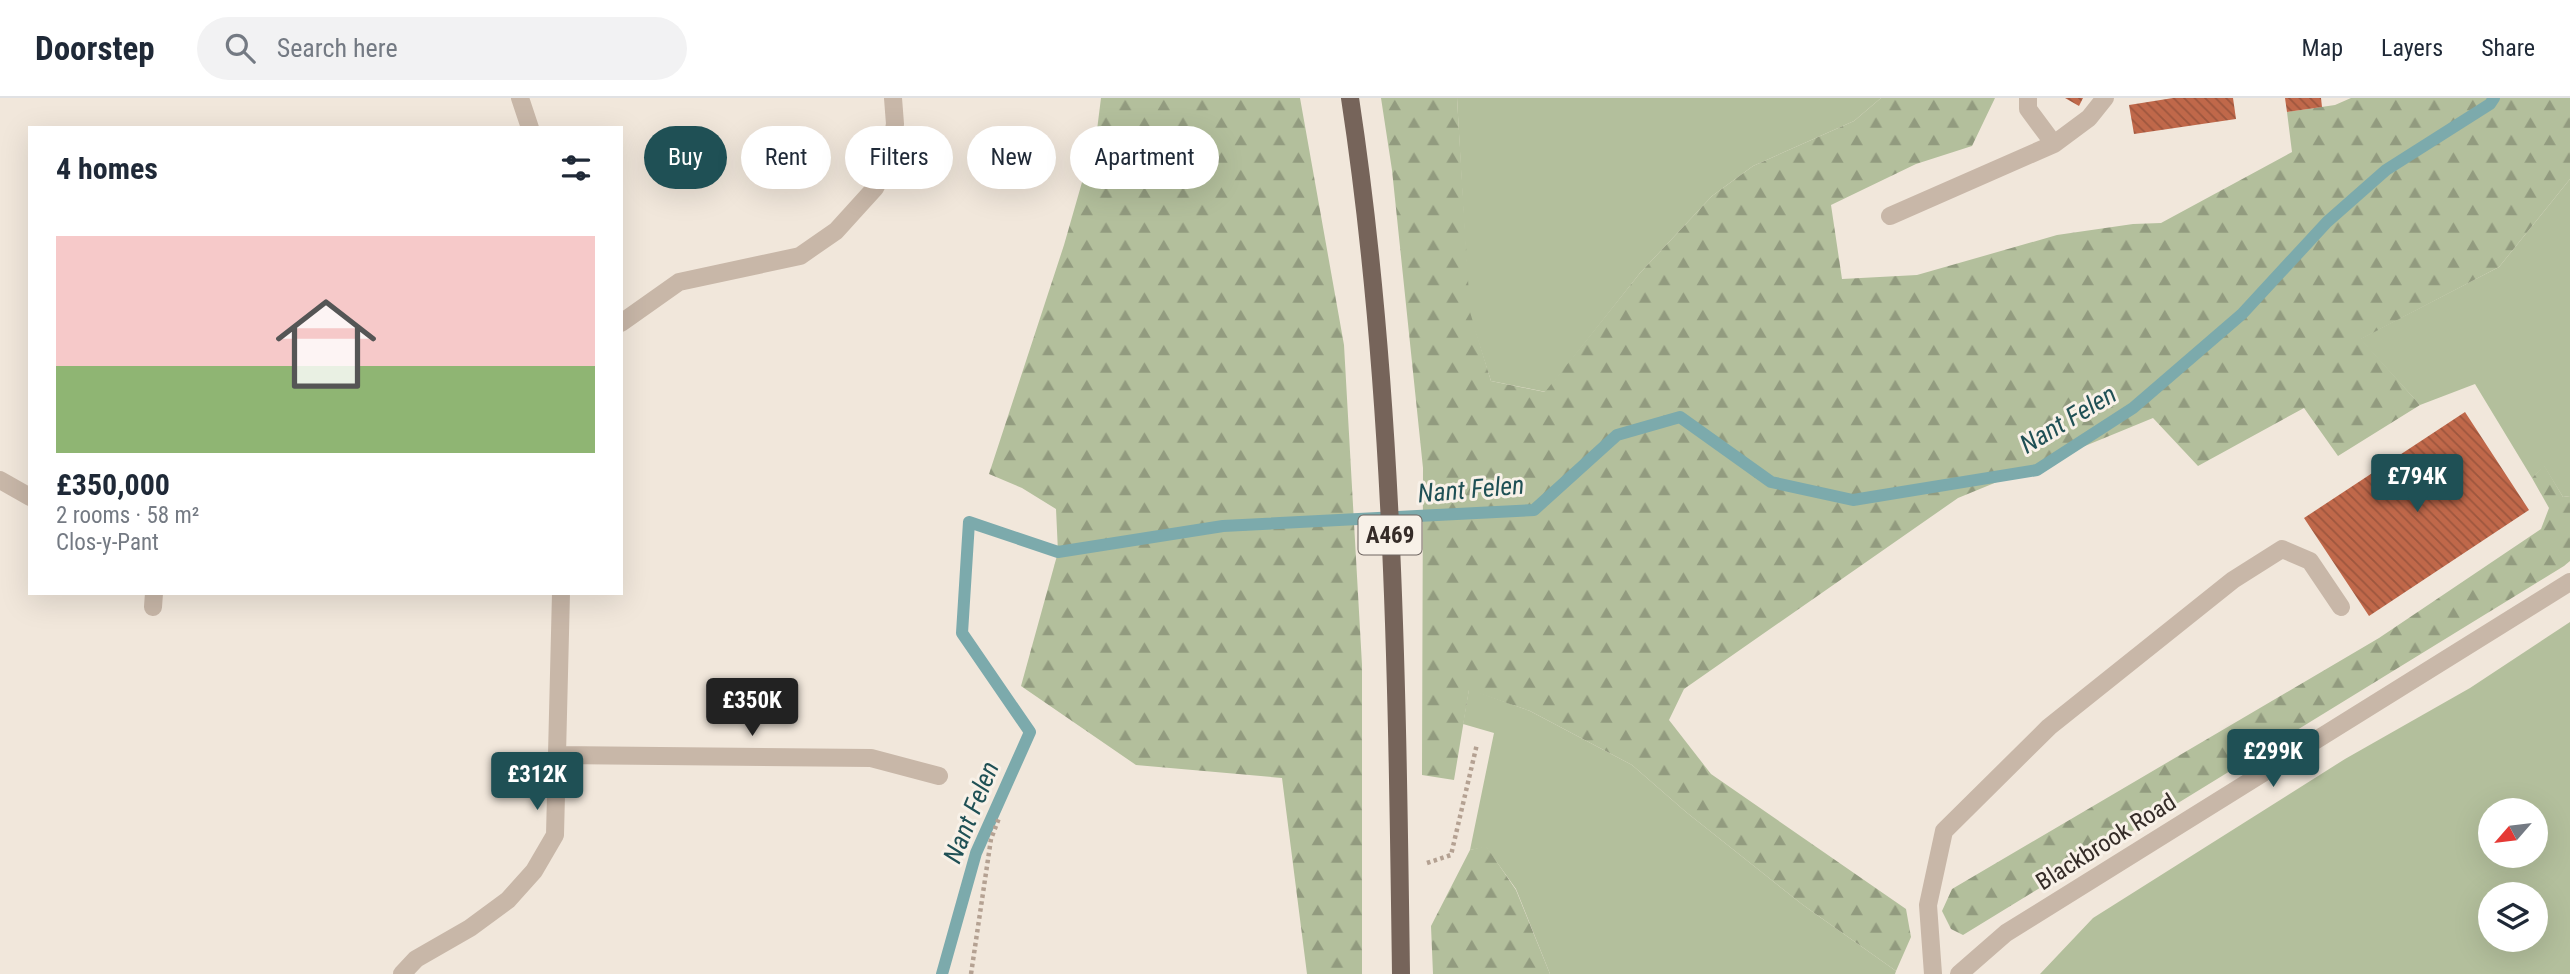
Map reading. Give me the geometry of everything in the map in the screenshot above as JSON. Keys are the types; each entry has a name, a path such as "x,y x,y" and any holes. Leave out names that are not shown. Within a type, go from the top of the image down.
{"main road":[{"name":"A469","path":"1350,98 1365,197 1381,358 1393,604 1401,974"}],"street":[{"path":"520,98 529,126"},
{"path":"623,318 680,282 800,256 836,232 875,188 888,162 895,124 893,98"},
{"path":"2028,98 2028,109 2054,144"},
{"path":"1891,216 2054,144 2089,118 2105,98"},
{"path":"0,480 28,496"},
{"path":"1933,974 1928,905 1944,831 2049,727 2233,580 2282,549 2310,561 2341,607"},
{"name":"Blackbrook Road","path":"1959,974 2006,933 2570,582"},
{"path":"402,974 416,959 470,928 509,900 534,872 555,835 561,595"},
{"path":"558,755 871,758 939,776"}],"path":[{"path":"1399,872 1451,855 1477,744"},
{"path":"971,974 991,839 999,818"}],"green space":[{"path":"1101,98 1300,98 1344,345 1362,665 1362,974 1307,974 1282,778 1136,765 1021,686 1058,552 1056,509 1022,488 989,474 1080,189 1219,189 1219,126 1098,126"},
{"path":"1381,98 1457,98 1470,312 1491,381 1545,392 1640,273 1712,196 1753,166 1854,121 1881,98 1995,98 1972,146 1916,164 1831,205 1842,279 1917,275 2057,235 2133,224 2161,223 2292,152 2287,112 2335,105 2351,98 2570,98 2570,179 2499,267 2361,339 2420,405 2338,456 2304,408 2198,466 2153,418 1958,498 1684,689 1669,720 1711,774 1906,909 1911,937 1896,971 1803,905 1686,812 1632,765 1530,711 1469,690 1454,780 1422,775 1423,468 1392,170"},
{"path":"1457,98 1881,98 1854,121 1753,166 1712,196 1640,273 1546,392 1491,381 1469,312"},
{"path":"2570,179 2570,496 2563,497 2544,466 2532,478 2475,384 2420,405 2360,339 2499,267"},
{"path":"2544,465 2563,497 2570,496 2570,561 2564,566 1963,935 1951,929 1942,911 1952,889 2379,638 2541,529 2549,508 2532,478"},
{"path":"2570,622 2570,974 2040,974 2093,918 2345,759 2470,688"},
{"path":"1469,689 1530,711 1632,765 1686,812 1803,905 1896,971 1895,974 1550,974 1516,889 1486,847 1470,850 1494,733 1463,724"},
{"path":"1486,846 1516,890 1550,974 1433,974 1431,926 1470,850"}],"building":[{"path":"2065,98 2083,98 2079,106"},
{"path":"2173,98 2233,98 2236,119 2134,134 2129,105"},
{"path":"2285,98 2321,98 2322,107 2287,112"},
{"path":"2465,412 2529,510 2369,616 2304,518"}],"waterway":[{"name":"Nant Felen","path":"942,974 976,853 1030,732 962,633 969,522 1058,552 1223,526 1534,510 1617,435 1680,417 1771,482 1853,500 2037,470 2133,408 2242,314 2327,222 2386,170 2490,104 2494,98"}]}
